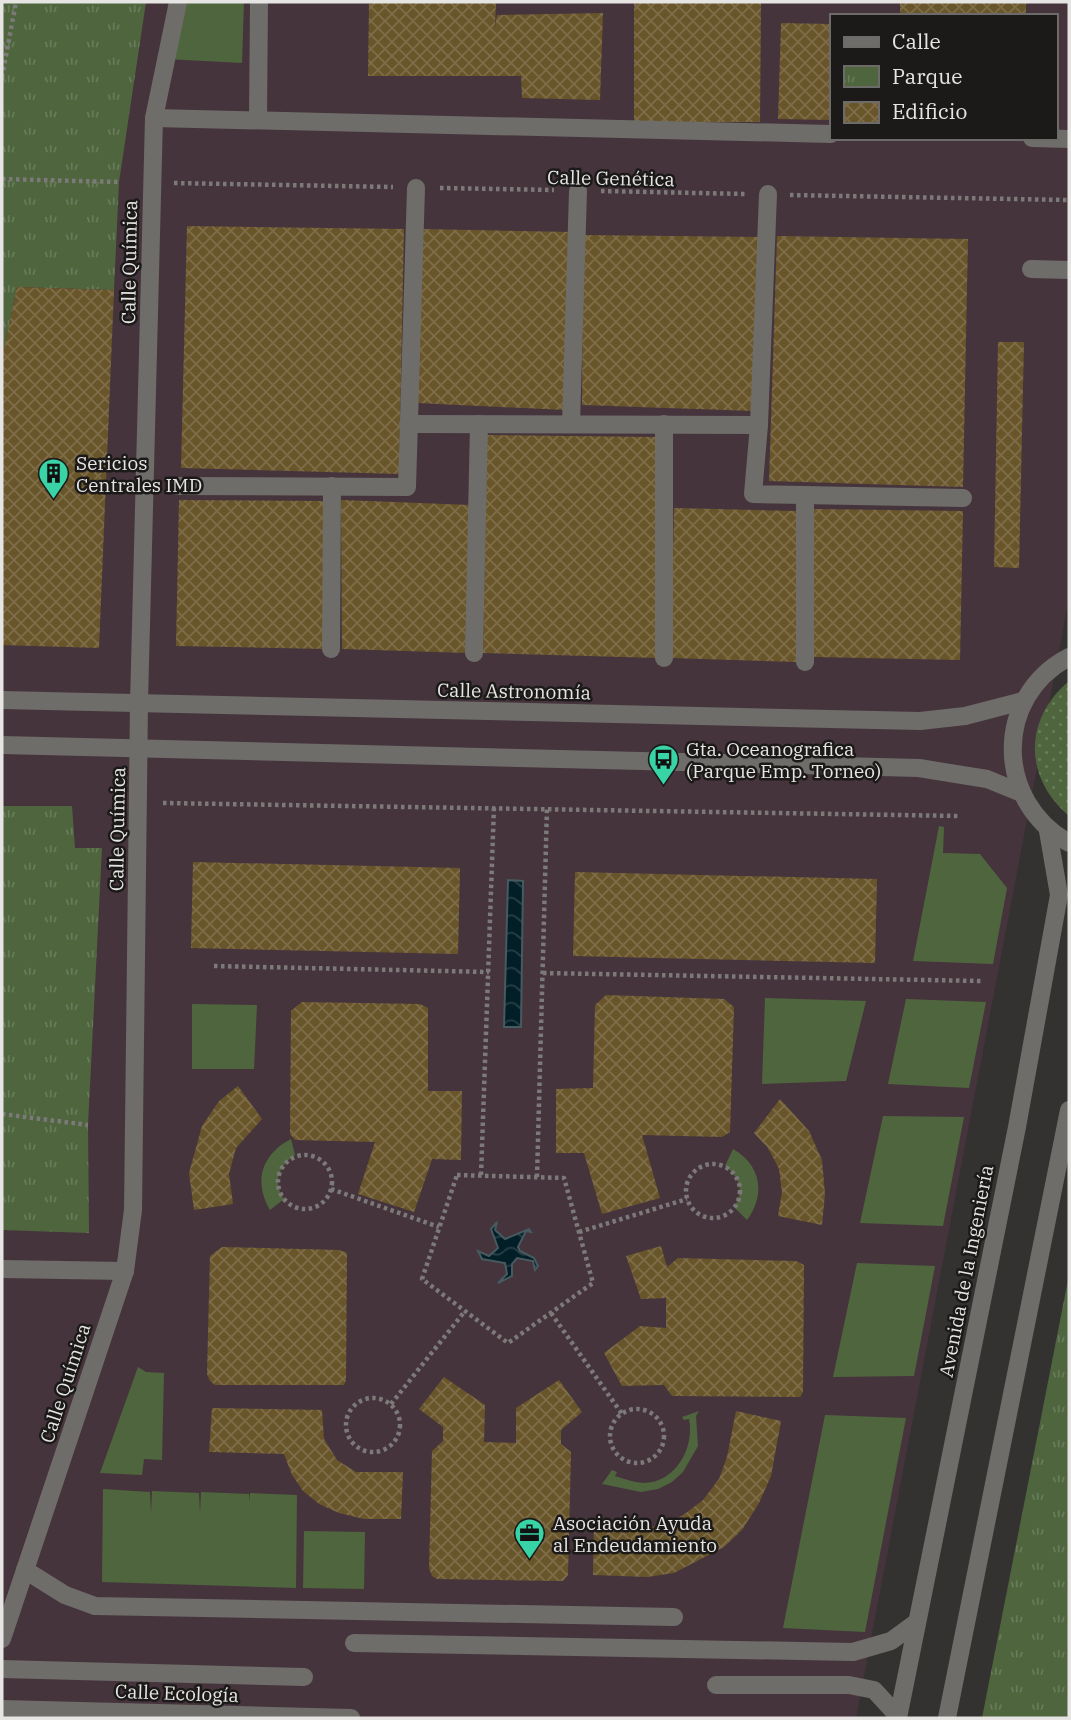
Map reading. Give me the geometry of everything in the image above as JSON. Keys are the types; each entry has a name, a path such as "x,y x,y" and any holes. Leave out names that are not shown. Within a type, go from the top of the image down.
{"street":[{"name":"Calle Química","path":"2,1639 125,1271 133,1210 139,703 154,118 178,2"},
{"path":"258,120 259,2"},
{"path":"154,118 830,134"},
{"path":"176,486 407,487 416,188"},
{"path":"571,424 579,191"},
{"path":"768,194 759,425 753,494 963,498"},
{"path":"1031,269 1069,270"},
{"path":"408,424 759,425"},
{"path":"474,653 480,424"},
{"path":"664,424 664,658"},
{"path":"331,649 332,486"},
{"path":"805,495 805,662"},
{"path":"1069,657 1049,667 1023,701 1011,746 1020,792 1048,831 1069,843"},
{"name":"Calle Astronomía","path":"2,700 920,721 965,716 1023,701"},
{"path":"2,745 919,768 987,779 1020,792"},
{"name":"Avenida de la Ingeniería","path":"898,1717 1017,1127 1059,895 1048,831"},
{"path":"947,1718 1069,1110"},
{"path":"2,1269 125,1271"},
{"path":"25,1570 65,1595 95,1606 674,1617"},
{"path":"354,1643 853,1652 891,1642 917,1622"},
{"path":"2,1669 304,1677"},
{"path":"716,1685 849,1685 874,1690 898,1717"},
{"name":"Calle Ecología","path":"2,1709 351,1718"}],"path":[{"path":"2,77 16,2"},
{"path":"2,180 119,182"},
{"name":"Calle Genética","path":"152,183 1069,200"},
{"path":"139,802 960,816"},
{"path":"481,1175 494,806"},
{"path":"537,1177 547,807"},
{"path":"214,966 489,972"},
{"path":"543,973 981,981"},
{"path":"2,1112 88,1125"},
{"path":"295,1156 318,1157 332,1174 331,1189 323,1203 314,1208 295,1207 280,1193 279,1171 295,1156"},
{"path":"703,1164 726,1166 734,1173 739,1183 737,1204 722,1217 702,1216 694,1211 687,1199 687,1180 693,1170 703,1164"},
{"path":"457,1175 537,1177 564,1178 593,1283 508,1343 422,1279 457,1175"},
{"path":"331,1189 439,1227"},
{"path":"579,1232 687,1199"},
{"path":"391,1404 466,1311"},
{"path":"551,1313 622,1414"},
{"path":"375,1397 391,1404 400,1417 398,1438 383,1451 363,1450 355,1445 345,1425 354,1405 375,1397"},
{"path":"639,1408 659,1419 665,1440 655,1457 637,1464 618,1457 609,1436 612,1425 622,1414 639,1408"}],"shaded area":[{"path":"2,2 1069,2 1069,599 856,1718 2,1718"}],"green space":[{"path":"2,2 146,2 119,182 114,290 17,287 2,357"},
{"path":"178,2 244,2 242,63 166,59"},
{"path":"1069,681 1069,816 1054,801 1044,784 1037,767 1035,749 1043,713 1054,696"},
{"path":"2,806 72,806 75,848 102,848 88,1125 89,1233 2,1230"},
{"path":"939,826 944,827 943,853 980,854 1007,888 993,964 913,961"},
{"path":"765,998 866,1001 846,1081 762,1084"},
{"path":"906,999 986,1002 969,1088 888,1084"},
{"path":"192,1004 257,1005 254,1069 192,1069"},
{"path":"883,1116 964,1117 943,1226 860,1223"},
{"path":"291,1139 295,1155 281,1169 278,1181 284,1199 270,1210 262,1189 263,1169 273,1152"},
{"path":"733,1149 750,1163 758,1181 757,1200 747,1220 734,1207 739,1195 739,1185 725,1166"},
{"path":"857,1263 935,1266 914,1376 833,1377"},
{"path":"1069,1275 1069,1718 982,1718"},
{"path":"138,1367 146,1372 164,1373 162,1460 144,1459 142,1475 100,1473"},
{"path":"699,1411 696,1416 698,1446 683,1472 672,1482 658,1489 641,1492 602,1484 612,1470 617,1472 615,1476 639,1483 665,1477 681,1462 686,1452 689,1419 684,1420 682,1417"},
{"path":"825,1415 906,1418 865,1632 783,1628"},
{"path":"103,1489 150,1492 151,1513 152,1491 199,1493 200,1514 201,1492 249,1494 249,1502 250,1493 297,1495 296,1588 102,1582"},
{"path":"304,1531 365,1532 364,1589 303,1588"}],"water":[{"path":"508,880 523,881 521,1027 504,1027"},
{"path":"497,1222 495,1230 505,1239 529,1229 531,1232 526,1231 518,1247 520,1251 534,1258 538,1266 535,1270 533,1261 517,1258 512,1264 512,1276 498,1283 507,1274 505,1263 482,1259 478,1251 489,1256 498,1248 491,1229"}],"building":[{"path":"369,2 496,2 495,28 497,15 603,13 600,100 522,98 521,76 368,76"},
{"path":"634,2 761,2 760,122 634,122"},
{"path":"900,2 1026,2 1026,14 900,14"},
{"path":"781,23 830,24 830,120 778,119"},
{"path":"187,226 404,229 399,474 181,468"},
{"path":"420,229 571,232 565,410 417,403"},
{"path":"583,235 761,237 753,411 582,405"},
{"path":"777,236 968,239 963,487 769,481"},
{"name":"Sericios Centrales IMD","path":"17,287 114,290 99,648 2,645 2,357"},
{"path":"998,342 1024,342 1019,568 994,567"},
{"path":"487,435 657,437 657,658 483,653"},
{"path":"179,500 325,501 324,649 176,646"},
{"path":"341,500 471,505 467,653 342,649"},
{"path":"674,508 797,511 797,662 671,658"},
{"path":"813,509 963,511 960,660 813,657"},
{"path":"193,862 460,868 458,954 191,948"},
{"path":"575,872 877,879 875,963 573,956"},
{"path":"606,995 724,999 734,1007 730,1132 722,1137 642,1135 660,1198 602,1214 584,1153 556,1153 556,1089 593,1088 595,1005"},
{"path":"302,1002 420,1004 428,1008 428,1091 462,1091 461,1160 432,1159 414,1212 358,1194 375,1142 295,1140 290,1134 291,1011"},
{"path":"238,1086 262,1119 236,1148 229,1174 233,1204 194,1210 189,1173 202,1126 219,1101"},
{"path":"780,1099 809,1131 822,1160 825,1194 822,1225 778,1216 782,1192 779,1169 768,1148 754,1133"},
{"path":"661,1246 667,1267 678,1258 796,1261 804,1265 803,1392 800,1397 672,1396 664,1385 622,1386 604,1353 640,1326 666,1328 666,1298 641,1299 626,1256"},
{"path":"222,1247 339,1250 347,1253 344,1385 215,1385 210,1381 207,1374 210,1256"},
{"path":"444,1377 485,1405 484,1442 516,1443 516,1408 559,1380 582,1412 561,1430 561,1444 571,1452 568,1575 563,1581 437,1579 432,1576 429,1568 432,1451 443,1441 443,1427 419,1409"},
{"path":"212,1408 322,1410 324,1439 337,1460 356,1472 403,1472 401,1519 364,1519 339,1513 319,1504 303,1491 292,1475 284,1454 209,1452"},
{"path":"736,1411 781,1421 771,1476 759,1503 742,1530 724,1547 674,1573 647,1577 593,1575 594,1527 653,1527 682,1516 703,1500 719,1479 727,1457"}],"place":[{"name":"Sericios Centrales IMD","path":"53,501"},
{"name":"Gta. Oceanografica (Parque Emp. Torneo)","path":"663,787"},
{"name":"Asociación Ayuda al Endeudamiento","path":"530,1561"}]}
